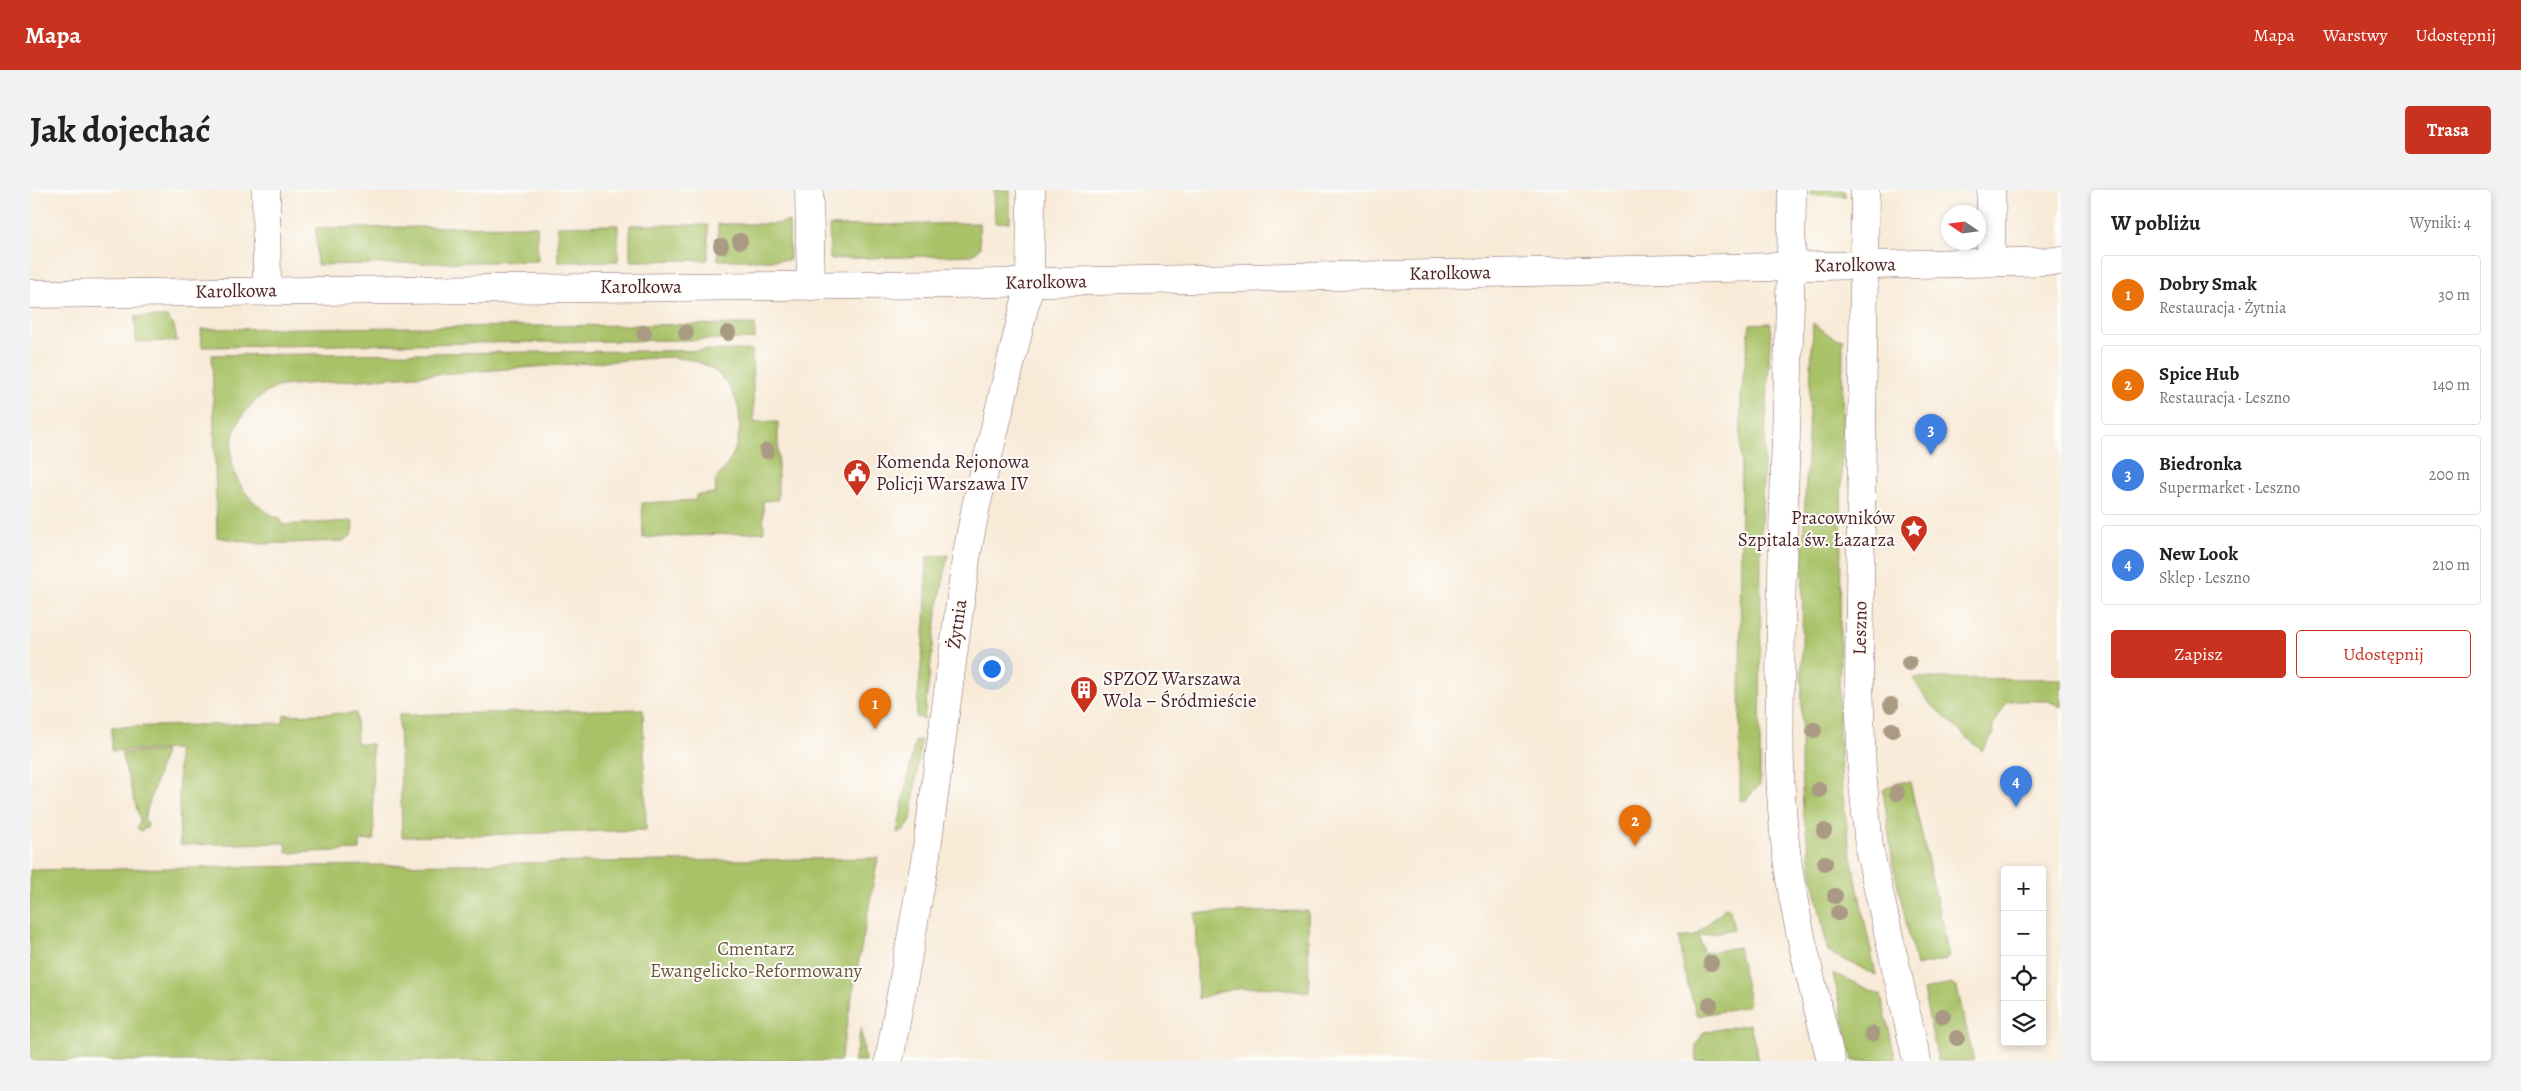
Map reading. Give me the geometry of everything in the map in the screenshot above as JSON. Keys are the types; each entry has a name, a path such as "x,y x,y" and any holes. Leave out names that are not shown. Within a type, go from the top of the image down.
{"street":[{"path":"266,190 268,290"},
{"path":"809,190 811,286"},
{"name":"Żytnia","path":"889,1061 926,855 966,559 976,506 1030,283 1032,190"},
{"path":"1792,190 1792,266 1782,530 1780,788 1784,835 1792,886 1831,1061"},
{"name":"Leszno","path":"1865,190 1859,681 1862,771 1869,848 1917,1061"},
{"path":"1991,262 1992,190"},
{"name":"Karolkowa","path":"30,294 1030,283 2061,261"}],"green space":[{"path":"994,190 1010,190 1010,222 995,223"},
{"path":"1811,190 1845,190 1845,196 1811,195"},
{"path":"789,221 790,260 718,260 718,224 777,224"},
{"path":"979,223 980,248 972,255 830,259 829,226"},
{"path":"618,225 618,261 558,262 557,226"},
{"path":"630,225 708,225 708,260 630,261"},
{"path":"537,226 538,261 317,265 316,228"},
{"path":"135,317 167,317 174,326 177,341 136,342"},
{"path":"1771,323 1761,523 1760,784 1746,800 1740,801 1741,394 1750,324"},
{"path":"1813,323 1835,339 1843,339 1839,731 1842,789 1850,851 1876,975 1828,952 1812,874 1803,809 1801,767 1803,546"},
{"path":"755,324 755,339 202,347 201,329"},
{"path":"752,350 754,422 778,422 778,500 763,501 764,532 643,538 642,503 696,500 696,495 716,493 715,480 726,466 739,434 740,417 736,401 729,386 717,373 701,363 668,357 280,386 258,398 243,414 234,433 231,452 235,472 244,491 260,507 281,519 282,525 353,521 352,535 344,541 260,544 217,537 212,355"},
{"path":"948,555 937,613 924,719 916,717 925,623 927,557"},
{"path":"1913,678 2061,679 2061,707 2048,701 2007,701 1992,728 1994,734 1982,751 1927,701"},
{"path":"643,709 646,830 402,837 399,715"},
{"path":"356,713 357,744 372,744 374,840 360,841 360,850 287,853 286,843 180,845 178,749 112,751 112,727 283,723 284,715"},
{"path":"921,740 911,820 905,829 897,833 915,741"},
{"path":"165,751 144,820 148,823 147,828 140,831 137,828 140,820 121,753"},
{"path":"1898,782 1910,782 1949,955 1945,960 1916,966 1893,864 1883,790"},
{"name":"Cmentarz Ewangelicko-Reformowany","path":"878,858 840,1061 30,1061 30,870"},
{"path":"1725,908 1730,909 1734,929 1699,936 1703,953 1738,947 1749,1002 1747,1006 1697,1016 1684,972 1680,938 1695,936"},
{"path":"1308,911 1309,992 1280,988 1253,988 1226,991 1198,999 1195,913"},
{"path":"1833,973 1881,995 1896,1061 1853,1061"},
{"path":"1951,984 1957,988 1974,1061 1938,1061 1923,990"},
{"path":"1750,1024 1759,1061 1696,1061 1696,1045 1704,1032"},
{"path":"861,1027 865,1061 854,1061"}],"place":[{"name":"Biedronka","path":"1931,455"},
{"name":"Komenda Rejonowa Policji Warszawa IV","path":"857,497"},
{"name":"Pracowników Szpitala św. Łazarza","path":"1914,553"},
{"name":"SPZOZ Warszawa Wola – Śródmieście","path":"1084,714"},
{"name":"Dobry Smak","path":"875,729"},
{"name":"New Look","path":"2016,807"},
{"name":"Spice Hub","path":"1635,846"}]}
